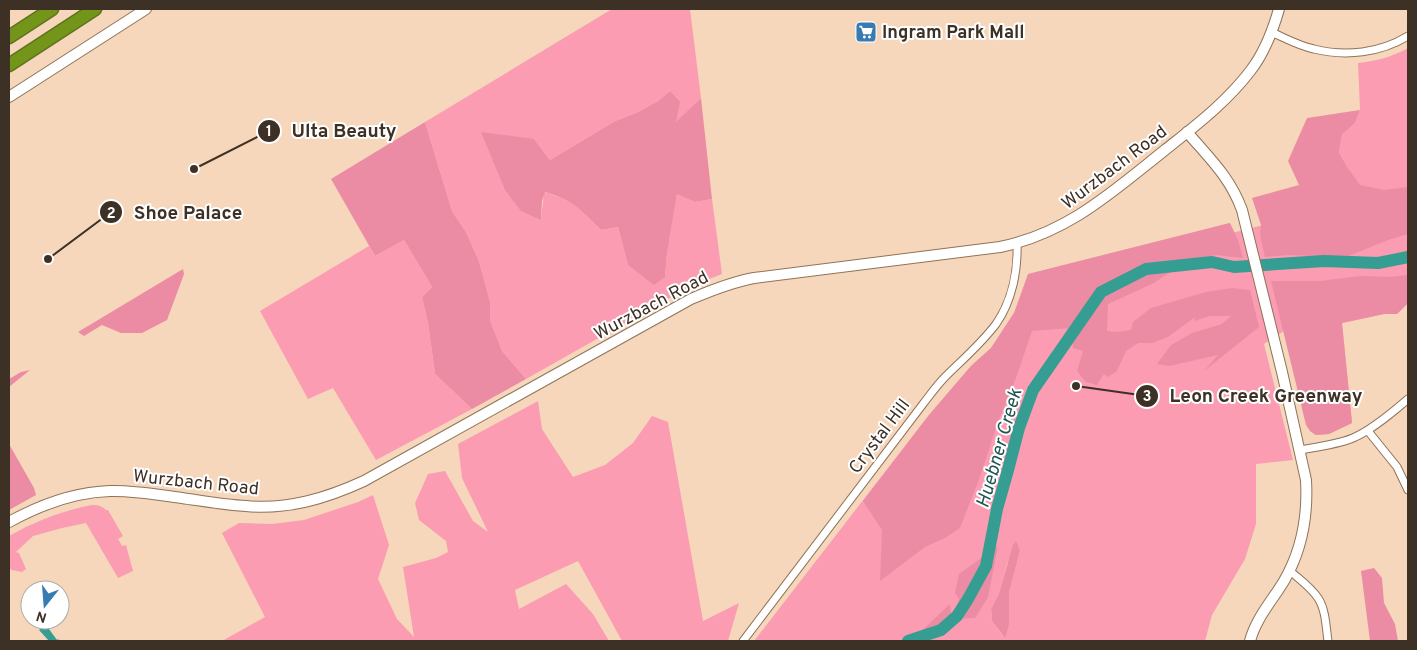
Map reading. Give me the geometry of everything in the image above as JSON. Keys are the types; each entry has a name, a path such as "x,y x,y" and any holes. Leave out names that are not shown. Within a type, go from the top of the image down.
{"highway":[{"path":"9,36 39,9"},
{"path":"9,36 52,9"},
{"path":"9,65 95,9"}],"main road":[{"path":"9,97 146,9"},
{"name":"Wurzbach Road","path":"9,522 28,511 62,498 108,491 133,491 248,507 292,505 320,498 364,481 692,299 719,287 734,282 776,274 975,250 1017,243 1038,236 1077,217 1099,202 1219,105 1251,70 1271,32 1279,9"},
{"path":"1187,132 1232,186 1242,210 1282,372 1306,480 1305,522 1298,550 1284,580 1262,612 1250,641"}],"street":[{"path":"1271,32 1313,49 1339,53 1378,49 1408,36"},
{"name":"Crystal Hill","path":"743,641 923,404 944,378 997,323 1013,286 1018,258 1017,243"},
{"path":"1300,450 1337,443 1368,431 1408,399"},
{"path":"1368,431 1397,467 1408,490"},
{"path":"1289,570 1306,584 1319,599 1326,621 1328,641"}],"shaded area":[{"path":"612,9 690,9 701,98 676,123 670,91 658,101 636,113 615,121 550,160 534,139 541,220 544,192 562,198 582,211 601,230 618,227 628,265 665,277 677,193 695,202 712,199 722,274 689,287 526,379 502,351 490,320 490,302 479,261 466,232 452,211 425,122"},
{"path":"1408,48 1408,303 1397,314 1384,314 1342,323 1352,423 1329,434 1316,435 1310,431 1284,331 1264,344 1293,460 1256,464 1256,524 1245,559 1212,615 1205,641 929,641 949,630 916,641 754,641 929,415 971,366 991,348 1014,313 1033,273 1230,223 1232,233 1317,211 1339,153 1342,135 1355,123 1360,110 1358,63 1384,58","holes":["1020,551 1009,593 1009,625 1004,637 992,621 991,609 999,593 1008,561"]},
{"path":"670,91 680,102 676,122 701,98 712,199 695,202 677,194 665,277 654,285 628,265 618,227 601,230 576,206 562,198 545,192 542,201 541,220 521,211 505,190 481,132 534,139 550,160 615,121 636,113 658,101"},
{"path":"1360,110 1355,123 1342,135 1339,153 1360,185 1384,190 1408,187 1408,234 1346,257 1288,255 1265,257 1260,235 1261,225 1252,198 1299,185 1288,161 1307,118"},
{"path":"425,122 452,211 466,232 479,261 490,302 490,320 502,351 526,379 472,409 435,374 428,323 422,297 432,287 404,240 375,256 331,179"},
{"path":"1230,223 1238,240 1243,258 1216,255 1183,261 1154,283 1108,304 1107,331 1131,330 1133,322 1151,308 1206,292 1232,288 1250,290 1259,327 1204,371 1218,355 1169,366 1157,364 1171,345 1192,333 1222,324 1231,316 1210,316 1194,321 1195,317 1168,337 1152,343 1138,343 1126,351 1117,371 1108,377 1104,374 1097,385 1086,382 1077,371 1083,351 1073,348 1072,328 1032,331 960,528 945,538 925,547 880,581 882,530 863,501 929,415 971,366 991,348 1014,313 1028,274"},
{"path":"404,240 432,287 422,297 428,323 435,374 472,409 376,460 333,388 308,399 260,311 369,246 375,256"},
{"path":"183,269 184,274 167,320 142,333 121,333 102,325 84,336 78,332"},
{"path":"1408,275 1408,303 1397,314 1384,314 1342,323 1352,423 1329,434 1316,435 1306,425 1271,281 1320,281 1360,276 1390,277"},
{"path":"30,370 9,387 9,379 21,372"},
{"path":"538,401 542,429 573,477 605,465 633,443 652,416 668,422 703,621 739,603 728,641 622,641 578,561 515,590 519,609 566,584 593,614 609,641 222,641 265,617 222,533 239,523 272,524 304,520 373,495 389,545 378,579 397,619 414,637 403,567 436,558 448,552 446,541 419,520 415,503 428,474 445,471 473,521 488,532 462,478 458,444"},
{"path":"9,444 34,488 36,495 9,510"},
{"path":"92,505 108,510 123,536 118,539 122,546 126,545 133,571 118,578 86,523 33,536 16,552 19,553 26,569 22,572 9,568 9,536 49,517"},
{"path":"1016,541 1020,551 1009,593 1009,625 1005,638 992,621 991,609 999,593 1013,545"},
{"path":"998,546 988,597 975,618 958,619 956,607 959,599 955,593 959,574"},
{"path":"1374,568 1382,578 1384,603 1395,624 1398,641 1370,641 1361,571"},
{"path":"950,604 952,626 946,631 930,640 905,641 916,636"}],"water":[{"path":"39,630 50,630 57,640 60,641 49,641"}],"waterway":[{"name":"Huebner Creek","path":"908,641 941,630 957,616 968,599 986,566 997,509 1019,428 1033,390 1101,292 1146,269 1212,262 1234,267 1324,261 1378,263 1408,257"}],"place":[{"name":"Ingram Park Mall","path":"866,32"},
{"name":"Ulta Beauty","path":"194,169"},
{"name":"Shoe Palace","path":"48,259"},
{"name":"Leon Creek Greenway","path":"1076,386"}]}
